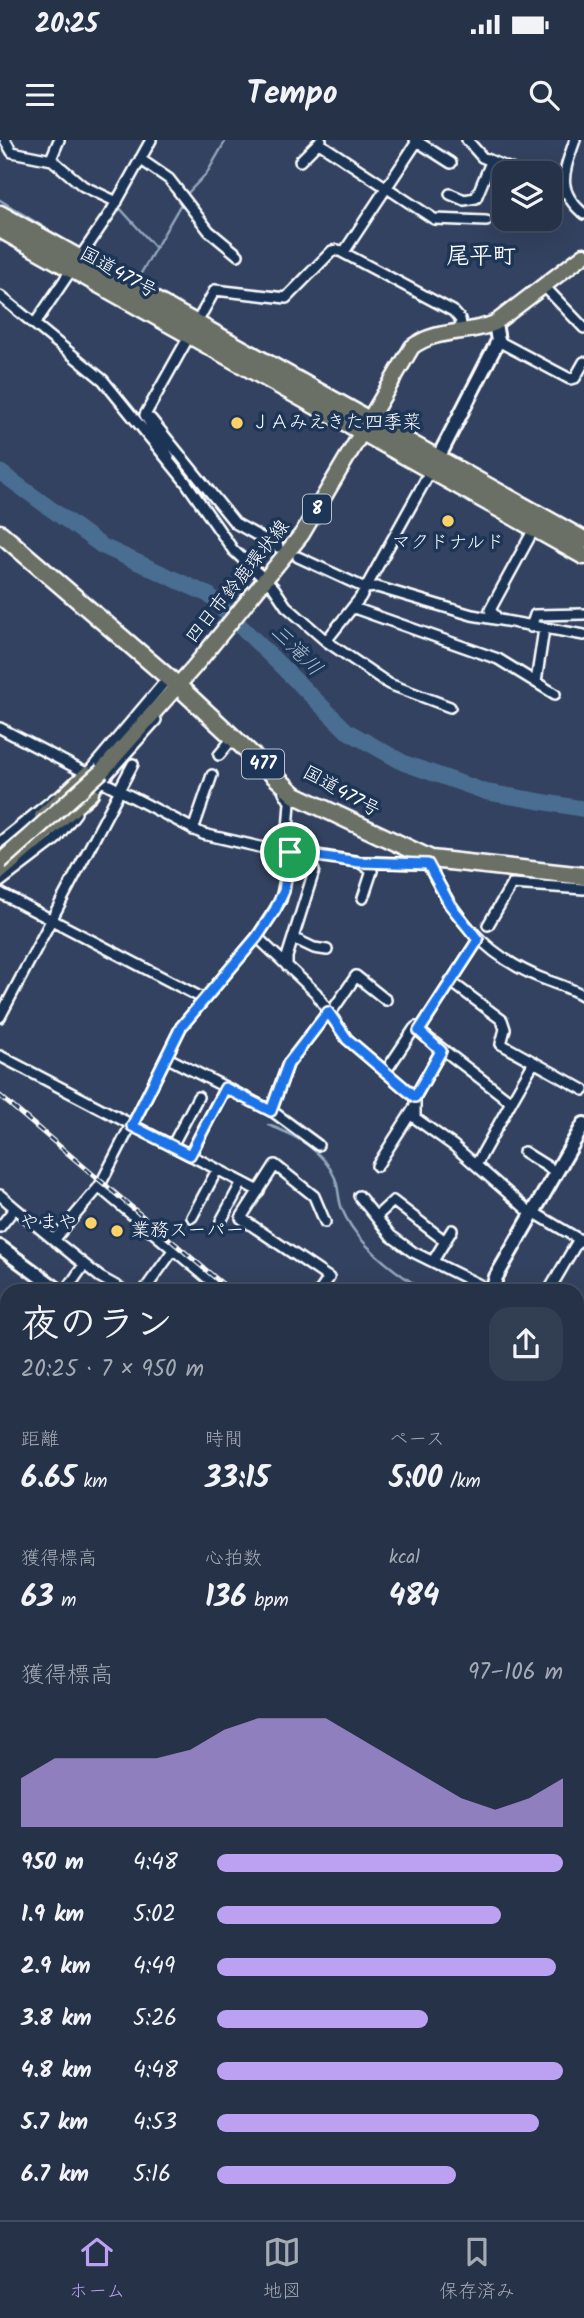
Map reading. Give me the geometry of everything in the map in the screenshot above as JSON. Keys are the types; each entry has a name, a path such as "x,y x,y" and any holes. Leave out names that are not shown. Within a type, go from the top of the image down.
{"highway":[{"name":"国道477号","path":"0,214 75,266"},
{"name":"国道477号","path":"0,229 75,266 434,464 584,540"},
{"name":"国道477号","path":"434,464 534,529 584,556"},
{"name":"国道477号","path":"0,533 176,684 295,795 429,861 584,876"}],"main road":[{"name":"四日市鈴鹿環状線","path":"0,862 97,776 260,588 302,534 412,346 424,338 495,323 584,256"},
{"name":"8","path":"0,872 7,849 66,793 97,776"},
{"name":"8","path":"7,849 91,793"}],"street":[{"path":"5,140 12,152 52,160 83,186 117,202"},
{"path":"52,160 59,140"},
{"path":"36,322 117,202 151,140"},
{"path":"344,252 416,140 451,163"},
{"path":"450,194 464,200 476,198 491,162 467,140"},
{"path":"565,193 566,171 575,140"},
{"path":"300,161 320,141 434,219 486,221"},
{"path":"140,159 169,179 209,231 238,255"},
{"path":"562,192 584,214"},
{"path":"450,707 389,684 326,641 260,588 175,468 149,426 146,412 215,290 282,299 305,281 332,251 344,252 453,311 460,319 462,330"},
{"path":"543,285 584,328"},
{"path":"0,296 36,322 103,380 175,468"},
{"path":"326,641 354,608 434,464 498,341 495,323"},
{"path":"498,341 570,379 575,378 584,362"},
{"path":"146,412 235,523 278,547"},
{"path":"499,620 490,610 534,529"},
{"path":"298,557 365,587 377,587 436,606 499,620 584,635"},
{"path":"354,608 498,659 555,694"},
{"path":"531,627 535,615 584,614"},
{"path":"536,682 544,629"},
{"path":"0,728 97,776 193,830 290,852 359,862 429,861 450,905 478,940 522,970 584,996"},
{"path":"219,755 234,737"},
{"path":"0,1017 133,764"},
{"path":"54,1240 99,1186 168,1058 181,1027 202,998 257,937 281,900 290,852 287,845 290,802 273,774"},
{"path":"193,830 212,775"},
{"path":"0,882 55,840 91,793 97,776"},
{"path":"287,966 314,870 308,858 290,852"},
{"path":"359,862 372,871 363,898"},
{"path":"488,925 512,884 584,889"},
{"path":"0,893 202,998"},
{"path":"257,937 316,993 347,1039 386,1071 415,1102 415,1118 532,1213 581,1241 553,1284"},
{"path":"293,938 314,948 327,950"},
{"path":"419,1031 478,940"},
{"path":"271,1111 288,1064 356,976 386,1000"},
{"path":"450,981 502,1020 505,1029 501,1044 584,1090"},
{"path":"386,1071 416,1027 441,1051 511,1102"},
{"path":"377,1166 441,1051"},
{"path":"0,1056 259,1191"},
{"path":"168,1058 271,1111 318,1145"},
{"path":"476,1165 534,1062"},
{"path":"190,1155 225,1088"},
{"path":"172,1146 198,1097"},
{"path":"494,1284 584,1124"},
{"path":"524,1152 556,1172"},
{"path":"324,1284 329,1278 241,1218 275,1165 314,1196 326,1222"},
{"path":"192,1217 218,1170"},
{"path":"220,1221 242,1182"},
{"path":"99,1186 214,1284"},
{"path":"0,1195 84,1265 114,1284"},
{"path":"359,1196 398,1241 425,1260 433,1261 478,1284"},
{"path":"377,1216 393,1200 445,1241"},
{"path":"0,1227 15,1208"},
{"path":"433,1261 452,1230"},
{"path":"0,1247 52,1284"},
{"path":"149,1284 174,1250"},
{"path":"69,1284 84,1265"}],"waterway":[{"path":"185,196 207,173 226,140"},
{"path":"0,200 79,249"},
{"path":"136,282 182,202"},
{"path":"118,206 155,247"},
{"path":"175,303 196,314"},
{"path":"244,341 367,408"},
{"path":"381,416 423,441"},
{"name":"三滝川","path":"0,472 102,546 209,595 347,731 404,763 486,792 584,809"},
{"path":"268,1125 298,1139 324,1160 335,1178 348,1222 378,1257 415,1284"}],"railway":[{"path":"0,1096 223,1284"}],"place":[{"name":"ＪＡみえきた四季菜","path":"237,423"},
{"name":"マクドナルド","path":"448,521"},
{"name":"やまや","path":"91,1223"},
{"name":"業務スーパー","path":"117,1231"}],"district":[{"name":"尾平町","path":"481,257"}],"route":[{"path":"290,852 359,862 428,864 457,916 478,940 419,1031 441,1051 415,1097 347,1039 328,1012 288,1064 271,1111 225,1088 190,1155 132,1126 168,1058 181,1027 202,998 257,937 281,900 290,852"}]}
